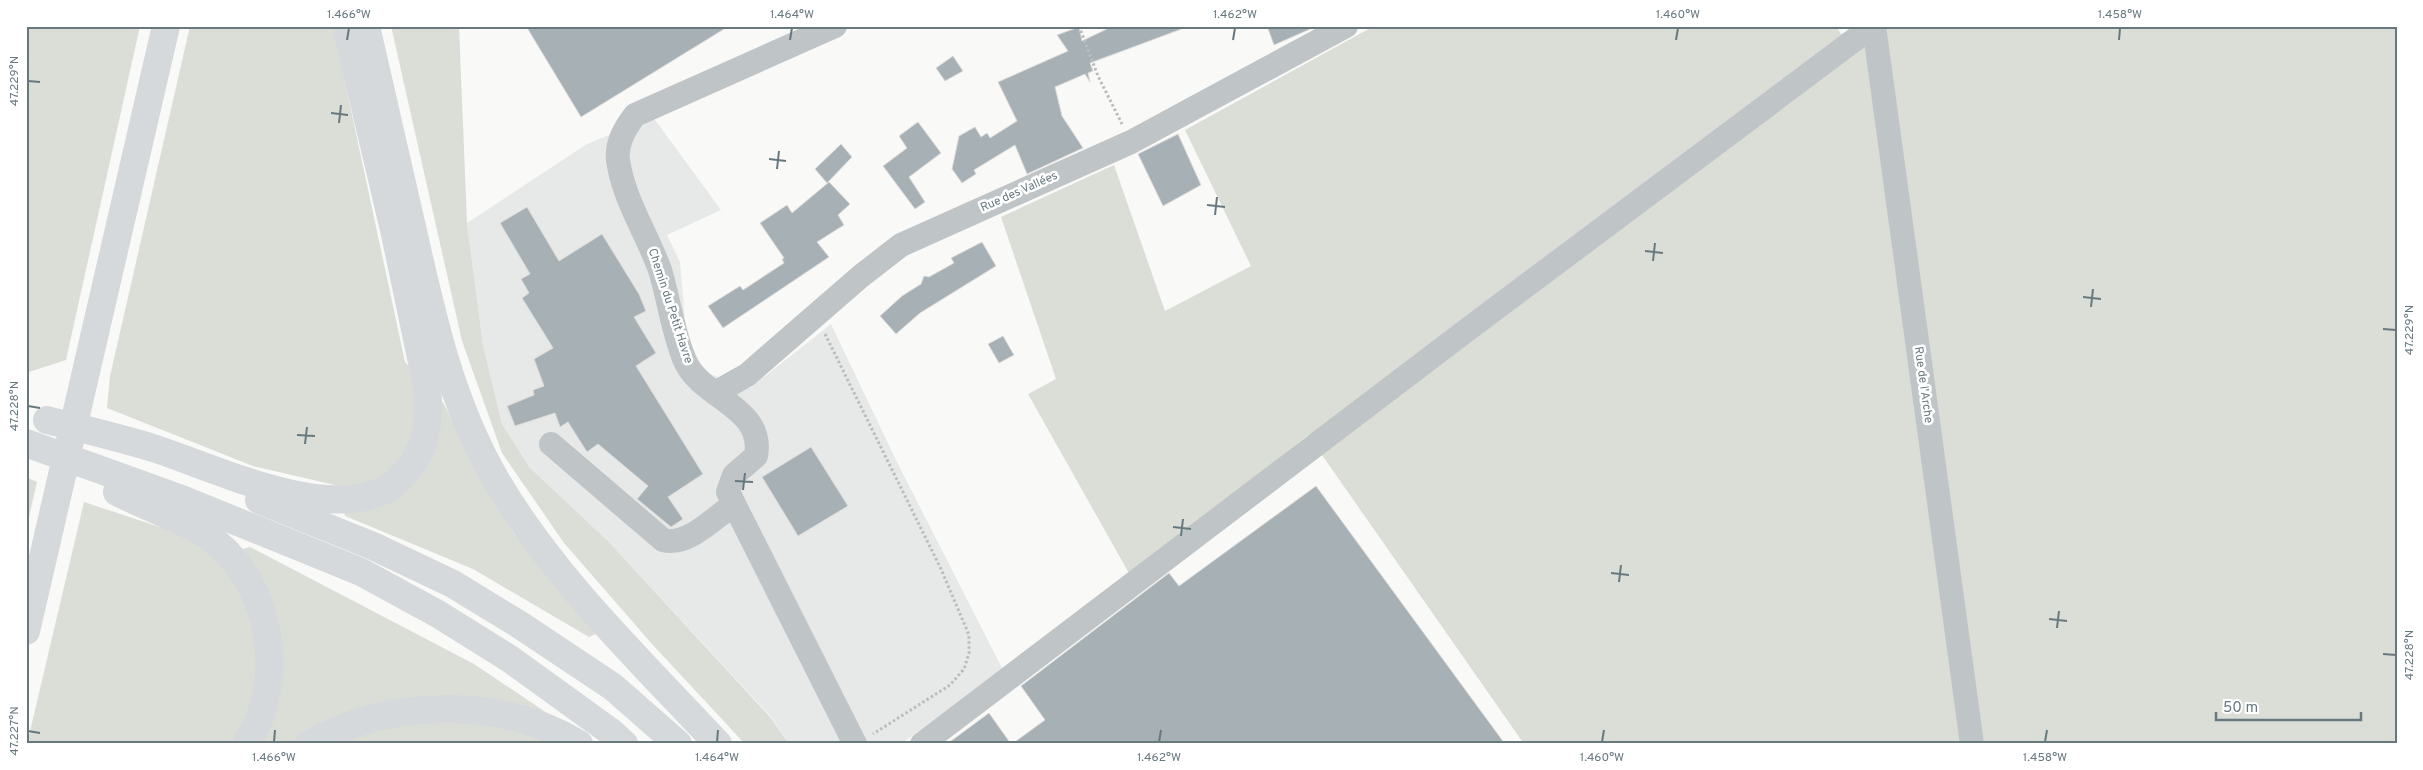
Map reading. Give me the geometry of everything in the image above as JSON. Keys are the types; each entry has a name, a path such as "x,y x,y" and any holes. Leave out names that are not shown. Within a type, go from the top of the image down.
{"main road":[{"path":"26,631 166,26"},
{"path":"37,416 152,448 261,486 320,498 344,499 367,496 384,491 411,466 422,448 427,427 429,407 427,386 346,26"},
{"path":"366,26 441,346 459,403 480,450 510,503 547,557 619,638 718,744"},
{"path":"37,416 285,510 373,546 452,584 520,625 612,687 678,744"},
{"path":"26,444 206,535 224,549 239,567 253,588 262,611 268,637 267,687 260,714 246,744"},
{"path":"26,444 257,528 361,572 438,614 510,659 611,732 624,744"},
{"path":"309,744 346,726 371,719 437,709 472,711 505,716 538,725 578,744"}],"street":[{"name":"Chemin du Petit Havre","path":"835,26 635,115 622,134 618,159 623,183 660,270 686,362 695,377 745,417 756,431 758,444 756,456 734,475 728,492 864,739"},
{"name":"Rue des Vallées","path":"715,393 747,375 818,316 861,276 901,245 1131,142 1346,26"},
{"path":"922,744 1467,330 1874,26"},
{"name":"Rue de l'Arche","path":"1874,26 1972,744"},
{"path":"551,444 663,540 673,543 685,539 734,505"}],"path":[{"path":"1079,26 1098,76 1131,142"},
{"path":"818,316 873,434 940,568 969,635 969,653 964,668 950,685 864,739"}],"shaded area":[{"path":"26,26 140,26 66,360 26,373"},
{"path":"190,26 333,26 405,362 444,404 481,481 514,534 598,633 589,637 473,569 345,516 339,486 253,466 107,408 110,376"},
{"path":"391,26 459,26 467,223 483,345 502,424 530,468 609,542 771,718 789,744 745,744 652,644 564,543 502,453 462,341"},
{"path":"1374,26 1836,26 1841,34 1860,26 2397,26 2397,744 1524,744 1308,435 1130,575 1028,394 1056,379 1001,217 1114,165 1165,311 1251,266 1185,130"},
{"path":"653,117 721,210 667,235 680,262 686,333 704,372 750,388 831,324 897,462 1003,670 901,744 789,744 771,717 609,542 530,468 502,424 483,345 467,223 587,144"},
{"path":"26,477 37,482 26,530"},
{"path":"84,502 178,533 214,557 250,547 474,664 547,713 543,744 27,744"}],"building":[{"path":"526,26 729,26 581,117"},
{"path":"1113,26 1187,27 1090,63 1093,71 1088,73 1090,82 1085,74 1055,87 1062,116 1083,148 1027,174 1015,145 974,170 976,174 962,183 952,169 959,136 975,127 981,137 987,133 990,138 1017,121 998,82 1068,51 1057,35 1079,27 1082,41"},
{"path":"1267,26 1317,26 1274,45"},
{"path":"953,56 963,71 945,81 936,68"},
{"path":"918,122 941,153 909,177 925,202 915,209 883,166 907,148 899,136"},
{"path":"1178,134 1201,185 1163,206 1138,154"},
{"path":"841,144 852,157 827,183 815,169"},
{"path":"829,182 850,204 838,215 844,225 817,242 829,257 723,328 708,306 740,286 743,290 784,263 782,259 784,258 760,223 787,205 792,213"},
{"path":"527,207 559,261 602,234 639,294 646,311 634,317 656,353 636,366 703,474 668,497 683,519 671,527 637,499 648,486 598,444 587,452 568,422 560,427 555,413 515,426 507,406 534,395 533,390 544,386 534,359 553,348 522,298 529,293 521,279 530,274 500,223"},
{"path":"982,242 996,266 920,313 896,334 880,316 902,296 921,284 924,276 929,277 954,263 951,258"},
{"path":"1003,336 1014,355 999,363 988,344"},
{"path":"811,447 848,506 798,536 762,477"},
{"path":"1316,486 1505,744 1012,744 1045,720 1021,686 1169,573 1179,586"},
{"path":"989,713 1011,744 947,744"}]}
